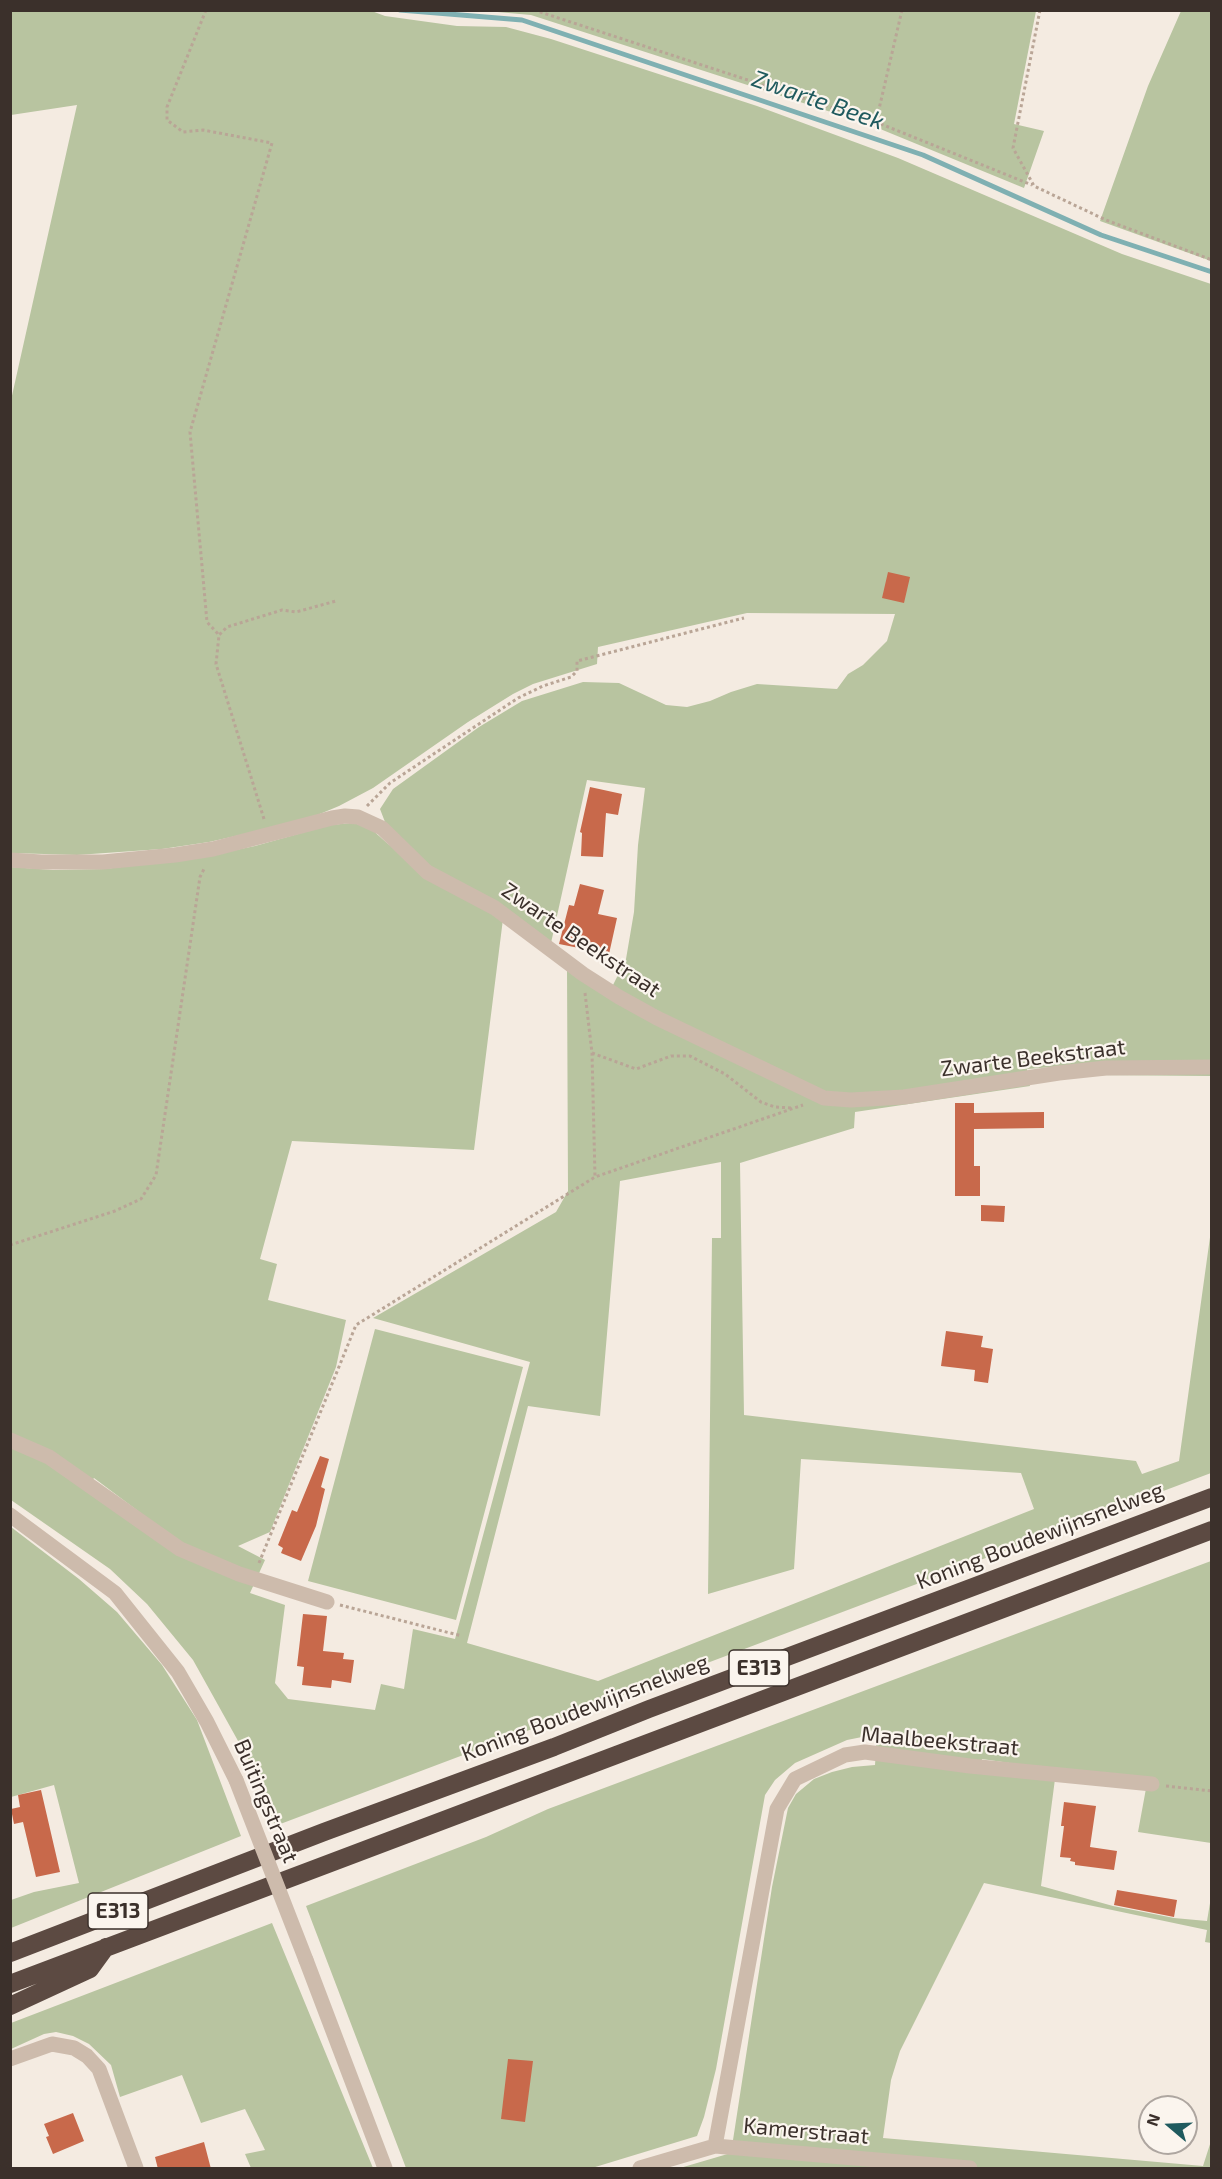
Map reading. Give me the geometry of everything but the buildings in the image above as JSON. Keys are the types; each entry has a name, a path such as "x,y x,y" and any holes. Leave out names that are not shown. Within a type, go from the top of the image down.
{"highway":[{"name":"Koning Boudewijnsnelweg","path":"10,1953 1212,1497"},
{"name":"E313","path":"10,1984 1212,1530"},
{"path":"10,2006 90,1970 106,1947"}],"street":[{"path":"10,860 103,862 213,849 332,818 358,817"},
{"name":"Zwarte Beekstraat","path":"358,817 382,828 427,872 495,908 583,974 657,1018 824,1098 851,1100 904,1097 1106,1068 1212,1067"},
{"path":"10,1440 49,1457 180,1549 253,1579 327,1602"},
{"name":"Buitingstraat","path":"10,1515 115,1593 178,1672 207,1722 236,1780 385,2169"},
{"name":"Maalbeekstraat","path":"715,2146 777,1809 795,1779 844,1755 865,1752 970,1766 1152,1784"},
{"path":"10,2059 52,2044 74,2048 87,2056 99,2069 136,2169"},
{"name":"Kamerstraat","path":"640,2169 715,2146 970,2169"}],"path":[{"path":"206,10 167,107 167,120 183,132 203,130 272,143 190,432 207,622 219,635"},
{"path":"534,10 876,122 1034,186 1106,220 1212,260"},
{"path":"876,122 902,10"},
{"path":"1034,186 1013,148 1040,10"},
{"path":"269,836 216,664 219,635 227,627 282,610 296,612 336,601"},
{"path":"358,817 390,783 518,698 543,686 571,677 577,671 577,661 744,618"},
{"path":"10,1245 115,1211 141,1199 156,1175 200,877 213,849"},
{"path":"583,974 592,1053 595,1177"},
{"path":"592,1053 636,1069 671,1056 690,1056 725,1074 761,1102 775,1107 795,1108"},
{"path":"253,1579 356,1325 595,1177 824,1098"},
{"path":"327,1602 462,1636"},
{"path":"1152,1784 1212,1791"}],"green space":[{"path":"369,10 385,16 457,26 506,27 551,39 757,106 898,158 1122,254 1211,284 1211,1076 1090,1075 1091,1064 1027,1069 1030,1086 855,1112 854,1128 740,1163 744,1415 1136,1461 1142,1474 1179,1461 1211,1230 1211,1473 275,1826 252,1766 193,1660 147,1604 110,1569 11,1500 11,867 53,870 104,869 191,859 255,846 330,825 351,823 368,826 388,844 503,919 474,1150 292,1141 260,1259 277,1264 268,1300 346,1320 336,1367 270,1532 238,1546 265,1560 250,1593 285,1605 275,1683 288,1699 375,1710 381,1684 404,1689 413,1629 455,1639 530,1362 373,1318 556,1212 568,1191 567,968 612,987 626,959 634,912 638,845 645,788 587,780 551,943 426,863 385,822 380,809 393,789 479,727 522,701 583,682 619,683 666,705 687,707 757,684 837,689 848,674 863,665 887,641 895,614 747,613 598,647 597,664 533,684 513,694 468,722 373,788 303,821 209,842 162,849 77,855 11,853 11,400 77,105 11,115 10,11","holes":["721,1162 721,1238 712,1238 708,1594 794,1569 801,1459 1021,1473 1034,1509 598,1681 467,1643 528,1406 600,1416 620,1181","94,1478 162,1529 86,1489"]},
{"path":"486,11 1036,11 1014,124 1044,131 1024,188 868,124 531,15"},
{"path":"1181,11 1211,11 1211,261 1100,221 1148,86"},
{"path":"375,1329 523,1367 456,1620 308,1581"},
{"path":"11,1527 79,1579 117,1612 162,1665 197,1720 241,1836 11,1928 11,1900 34,1892 79,1883 54,1785 11,1797"},
{"path":"1211,1561 1211,1843 1138,1832 1147,1783 982,1759 980,1768 1055,1779 1041,1886 1113,1906 1174,1918 1207,1921 1211,1897 1211,1943 1205,1942 1207,1930 984,1883 900,2051 891,2080 883,2138 1203,2166 1211,2141 1211,2168 680,2168 731,2153 772,1887 788,1808 796,1794 814,1779 852,1767 875,1765 877,1734 847,1740 795,1763 775,1780 765,1795 716,2069 697,2136 592,2168 406,2168 306,1906 486,1837 548,1809"},
{"path":"272,1923 373,2168 251,2168 245,2154 265,2150 245,2109 201,2123 182,2075 120,2097 111,2065 89,2044 73,2036 56,2032 44,2034 11,2049 11,2023"}],"waterway":[{"name":"Zwarte Beek","path":"400,10 522,20 923,155 1101,235 1212,272"}]}
